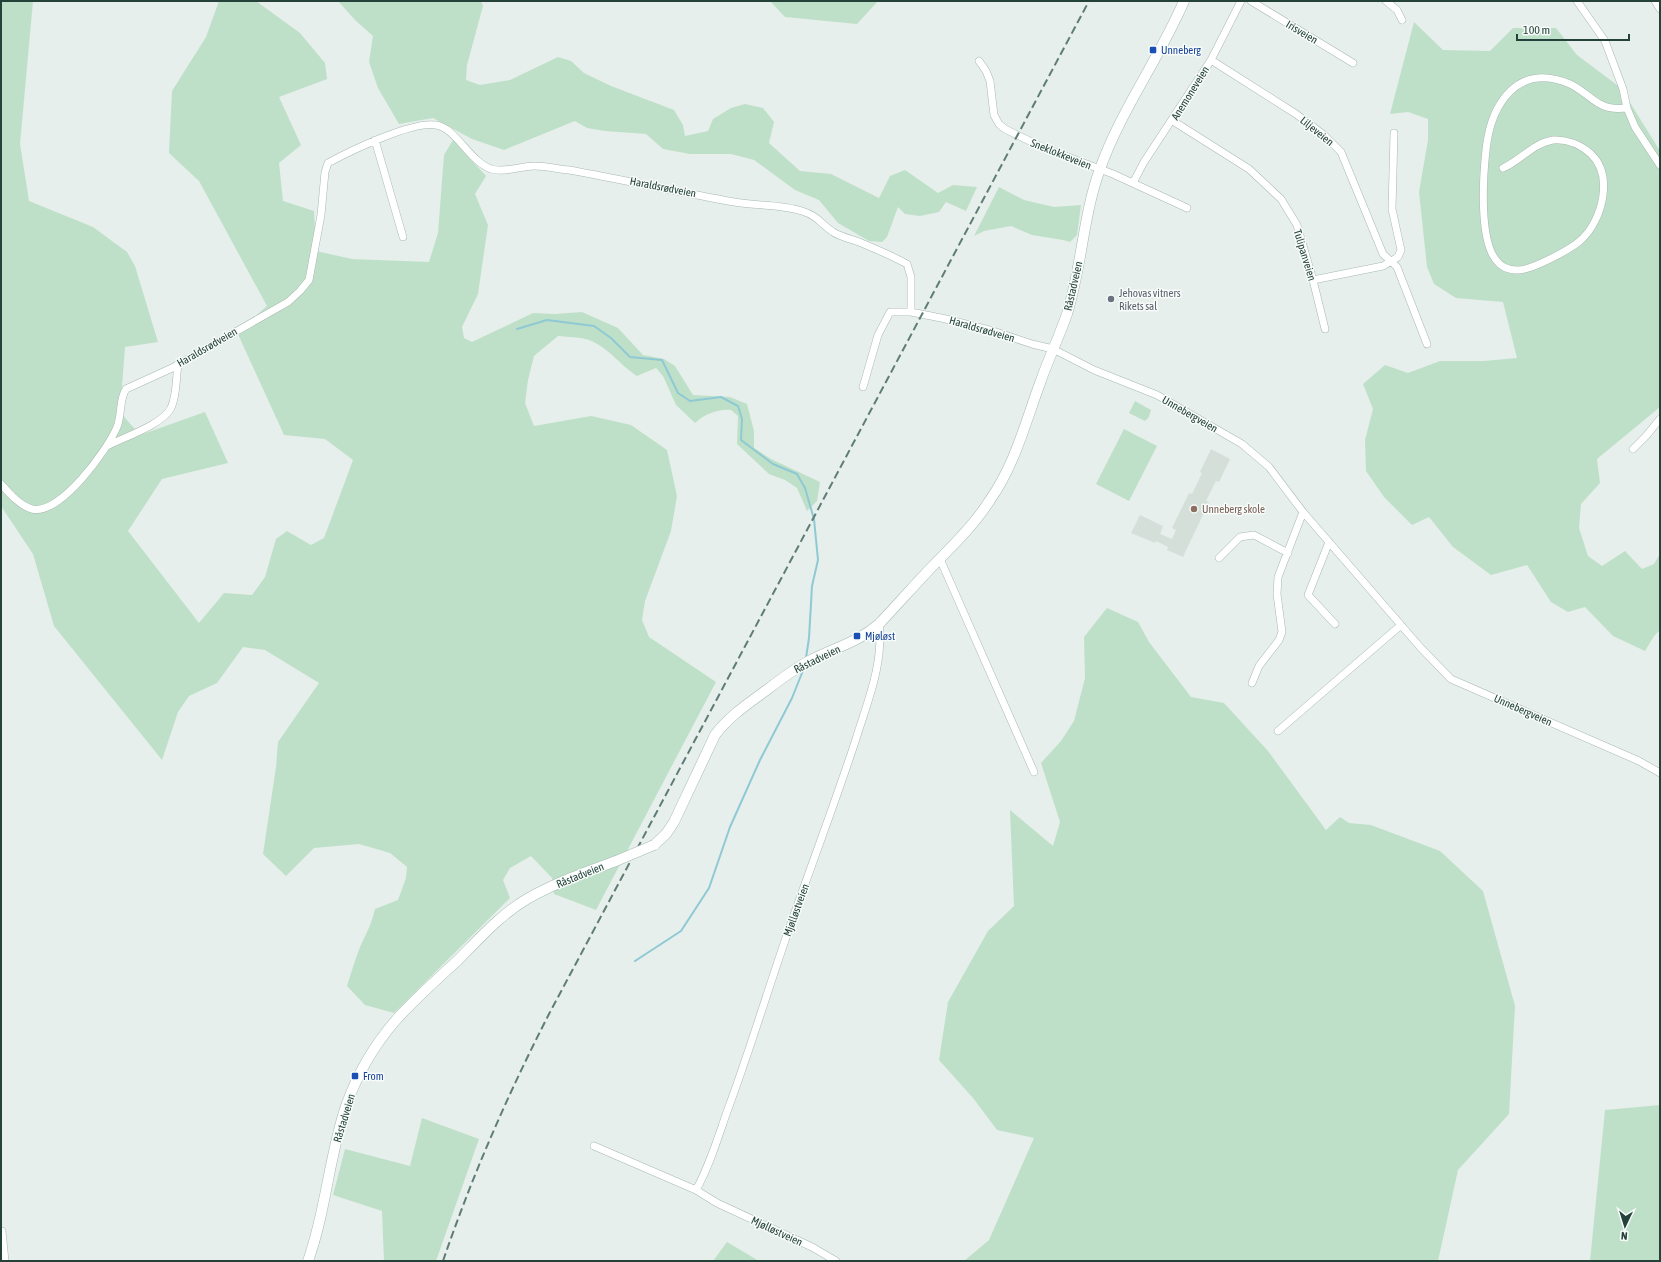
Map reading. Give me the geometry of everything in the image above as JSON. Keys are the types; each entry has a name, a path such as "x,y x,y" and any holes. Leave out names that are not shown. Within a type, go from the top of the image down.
{"main road":[{"name":"Råstadveien","path":"308,1261 316,1238 338,1134 346,1107 361,1071 384,1036 396,1021 507,913 526,900 551,887 654,845 662,840 674,822 715,735 722,725 744,706 796,669 825,654 853,643 867,634 879,624 980,514 1008,472 1022,437 1039,385 1067,314 1092,193 1100,169 1121,120 1156,58 1184,1"}],"street":[{"name":"Anemoneveien","path":"1133,183 1144,162 1173,121 1211,60 1241,1"},
{"name":"Irisveien","path":"1251,1 1352,63"},
{"path":"1386,1 1397,10 1402,20"},
{"path":"1577,1 1605,41 1623,89 1627,108 1635,127 1660,165"},
{"path":"1655,1 1660,9"},
{"name":"Liljeveien","path":"1211,60 1296,114 1334,144 1341,152 1382,254 1397,267 1427,344"},
{"name":"Sneklokkeveien","path":"979,62 986,71 990,81 994,115 999,124 1017,136 1100,169 1187,208"},
{"path":"1503,168 1542,143 1553,140 1574,143 1585,148 1598,162 1603,177 1603,195 1599,210 1595,221 1583,238 1567,251 1523,270 1508,269 1496,260 1490,249 1485,223 1486,146 1500,102 1513,88 1522,82 1545,78 1556,79 1572,85 1597,102 1611,108 1627,108"},
{"name":"Tulipanveien","path":"1173,121 1249,169 1281,199 1297,225 1325,329"},
{"name":"Haraldsrødveien","path":"1,484 26,507 37,509 48,506 68,494 107,446 115,432 120,419 122,394 126,389 178,364 288,302 309,280 321,215 325,172 328,163 375,140 414,127 436,125 453,134 460,144 479,162 492,169 504,170 534,166 564,170 629,180 736,202 782,207 815,216 833,232 888,254 907,264 911,277 911,312"},
{"path":"1313,280 1383,266 1398,257 1400,250 1392,209 1394,133"},
{"path":"375,140 404,237"},
{"name":"Haraldsrødveien","path":"863,387 878,335 890,312 911,312 946,319 1053,349"},
{"name":"Unnebergveien","path":"1053,349 1094,370 1163,398 1242,444 1269,467 1303,512 1401,625 1451,679 1639,761 1660,773"},
{"path":"107,446 149,426 164,416 170,409 174,399 178,364"},
{"path":"1633,449 1660,419"},
{"path":"1252,683 1259,666 1279,640 1282,632 1277,594 1278,577 1303,512"},
{"path":"1219,558 1240,537 1254,535 1288,553"},
{"path":"1329,542 1308,595 1335,624"},
{"path":"940,559 1034,772"},
{"name":"Mjølløstveien","path":"696,1190 705,1172 736,1089 789,929 820,846 870,696 878,658 879,624"},
{"path":"1278,731 1401,625"},
{"name":"Mjølløstveien","path":"594,1146 696,1190 717,1203 812,1247 836,1261"},
{"path":"2,1231 5,1261"}],"shaded area":[{"name":"Unneberg skole","path":"1211,449 1230,459 1219,482 1216,481 1206,501 1209,502 1183,557 1167,550 1168,547 1156,541 1155,543 1131,533 1140,515 1163,526 1160,534 1172,539 1176,530 1172,528 1189,493 1192,494"}],"green space":[{"path":"1,1 33,1 20,144 29,201 93,227 127,252 135,266 158,342 125,347 120,412 140,435 205,412 228,463 162,479 128,531 199,623 224,593 252,595 265,577 276,539 287,531 311,545 324,538 353,460 325,439 284,435 237,332 267,306 199,181 169,153 172,91 206,37 219,1 256,1 300,33 325,63 327,79 279,97 301,145 279,163 283,201 314,211 316,251 352,259 429,262 438,233 444,155 453,140 486,176 475,194 488,225 478,294 462,327 464,338 472,342 533,313 555,314 582,312 618,328 643,355 664,359 675,366 693,395 730,397 747,404 754,431 754,448 771,459 820,482 817,501 807,511 797,488 785,480 769,474 737,444 738,416 731,410 721,410 707,415 695,423 676,405 663,376 656,368 637,376 596,343 574,337 558,336 534,356 528,380 525,403 534,426 591,416 631,425 667,450 677,496 671,531 645,601 642,620 649,637 716,682 596,910 554,894 552,878 531,856 510,868 503,880 510,898 394,1013 365,1005 347,986 358,952 371,924 375,909 398,900 406,878 407,867 390,853 359,844 314,848 286,876 263,854 276,767 278,742 319,683 265,650 243,647 217,683 189,696 178,712 162,760 54,626 33,554 1,506"},
{"path":"338,1 481,1 483,6 467,65 466,80 480,85 510,80 558,57 571,61 584,73 611,86 674,110 683,125 685,136 708,131 713,119 731,108 745,104 763,108 774,122 769,143 800,171 831,174 879,198 890,176 905,170 938,193 953,185 977,187 966,211 946,202 939,212 920,216 905,214 898,207 887,237 882,242 869,241 838,223 819,200 795,190 754,160 731,154 690,154 663,149 646,134 587,128 575,121 504,150 472,139 433,118 399,124 378,88 369,62 373,36 356,21"},
{"path":"770,1 878,1 857,24 785,17"},
{"path":"1414,22 1443,50 1490,51 1513,28 1556,28 1577,55 1621,88 1660,151 1660,407 1597,459 1600,483 1581,504 1579,528 1588,556 1602,566 1625,551 1642,569 1654,564 1660,554 1660,630 1654,636 1645,651 1613,636 1585,607 1568,612 1551,602 1527,565 1491,575 1453,547 1429,517 1412,525 1384,497 1366,471 1365,440 1373,409 1363,384 1385,365 1408,373 1440,361 1484,361 1517,358 1503,302 1456,298 1434,284 1427,267 1419,192 1428,140 1428,119 1408,112 1390,114"},
{"path":"999,187 1024,200 1054,207 1081,205 1077,235 1070,242 1032,235 1011,226 984,231 974,236"},
{"path":"1135,401 1151,410 1149,417 1145,421 1129,413"},
{"path":"1124,429 1157,446 1129,501 1096,484"},
{"path":"1107,608 1138,622 1149,642 1191,697 1224,703 1268,751 1326,830 1340,817 1349,823 1371,825 1440,851 1483,891 1515,1006 1509,1114 1458,1170 1438,1261 964,1261 989,1240 1034,1138 997,1130 973,1098 939,1060 948,1002 988,931 1014,906 1010,810 1053,846 1060,822 1041,763 1061,741 1074,721 1085,678 1084,637"},
{"path":"1660,1105 1660,1261 1590,1261 1605,1110"},
{"path":"422,1118 479,1139 436,1261 384,1261 382,1211 333,1195 345,1149 410,1166"},
{"path":"727,1242 759,1261 713,1261"}],"waterway":[{"path":"517,329 547,320 594,326 611,338 630,357 662,360 678,393 690,401 721,397 738,406 742,419 741,440 773,464 797,474 805,488 814,519 818,560 812,586 809,638 806,658"},
{"path":"635,961 681,931 709,888 730,827 760,760 792,698 804,668"}],"railway":[{"path":"443,1261 478,1167 519,1074 549,1014 1089,1"}],"place":[{"name":"Unneberg","path":"1153,50"},
{"name":"Jehovas vitners Rikets sal","path":"1111,299"},
{"name":"Unneberg skole","path":"1194,509"},
{"name":"Mjøløst","path":"857,636"},
{"name":"From","path":"355,1076"}]}
